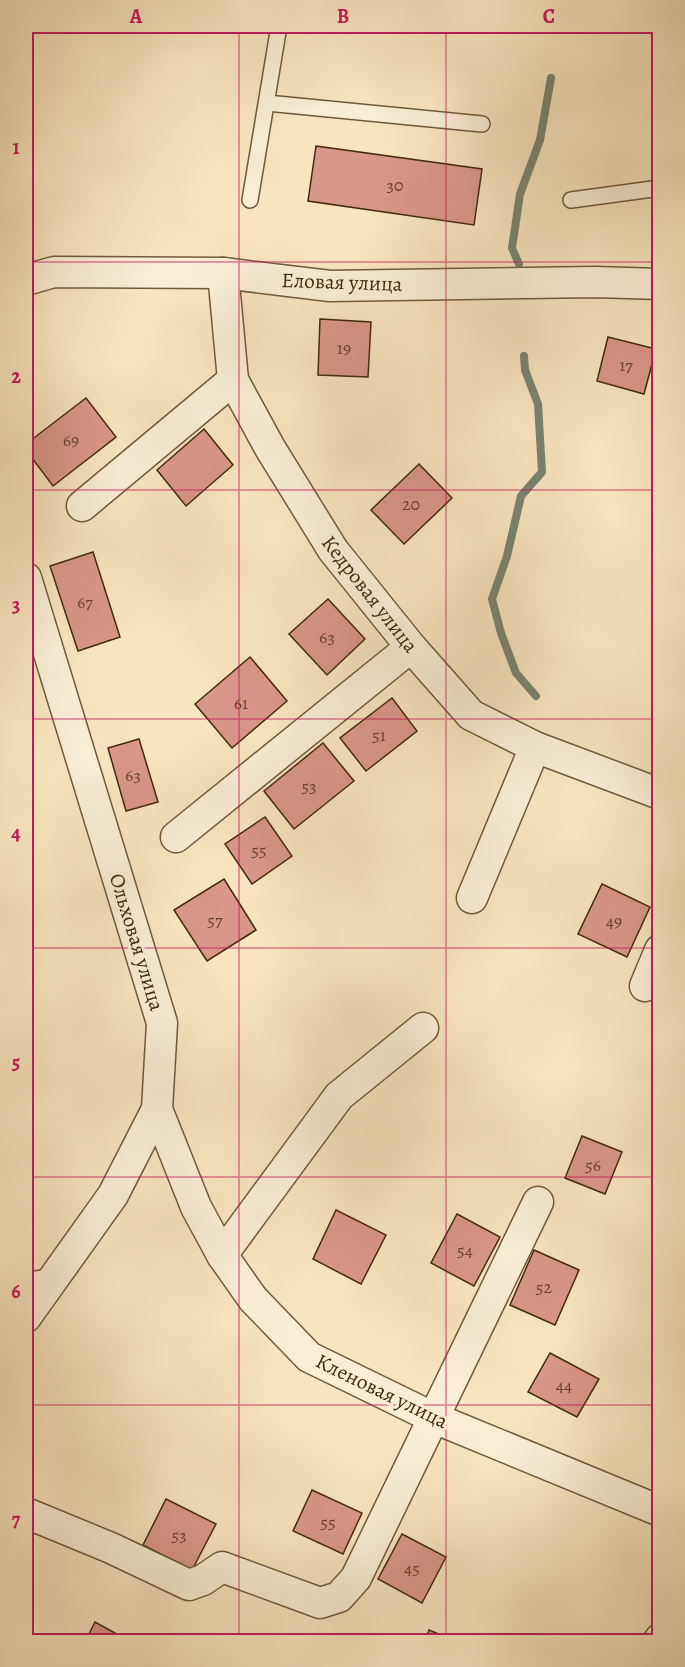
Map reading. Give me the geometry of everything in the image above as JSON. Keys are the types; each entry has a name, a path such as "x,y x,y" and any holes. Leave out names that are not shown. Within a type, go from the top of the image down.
{"street":[{"name":"Еловая улица","path":"26,280 54,272 224,273 330,286 584,282 660,284"},
{"name":"Кедровая улица","path":"224,273 233,380 270,448 333,550 411,647 471,715 535,747 660,794"},
{"path":"82,506 233,380"},
{"name":"Ольховая улица","path":"26,578 162,1023 157,1109 113,1195 39,1279 26,1317"},
{"path":"176,837 411,647"},
{"path":"472,898 535,747"},
{"path":"645,986 660,950"},
{"path":"222,1255 339,1096 423,1028"},
{"name":"Кленовая улица","path":"157,1109 196,1207 222,1255 253,1299 309,1357 434,1418 660,1511"},
{"path":"26,1513 111,1548 189,1585 203,1581 222,1567 320,1603 339,1597 356,1578 538,1202"}],"lane":[{"path":"250,200 279,26"},
{"path":"267,103 482,124"},
{"path":"571,200 660,188"}],"building":[{"path":"316,146 482,169 474,225 308,201"},
{"path":"320,319 371,322 368,377 318,375"},
{"path":"608,337 656,349 644,394 597,381"},
{"path":"86,398 116,437 53,486 26,450 26,444"},
{"path":"204,429 233,465 186,506 157,470"},
{"path":"419,464 452,498 404,544 371,510"},
{"path":"93,552 120,637 78,651 50,566"},
{"path":"328,599 365,639 327,675 289,634"},
{"path":"250,657 287,701 232,748 195,704"},
{"path":"392,698 417,731 366,771 340,738"},
{"path":"139,739 158,802 126,811 108,748"},
{"path":"323,743 354,781 294,829 264,791"},
{"path":"265,817 292,856 252,884 225,844"},
{"path":"224,879 256,930 207,961 174,910"},
{"path":"602,884 650,907 627,957 578,934"},
{"path":"582,1136 622,1152 605,1194 565,1178"},
{"path":"336,1210 386,1235 361,1284 313,1259"},
{"path":"457,1214 500,1237 474,1286 431,1263"},
{"path":"534,1250 579,1270 555,1325 510,1305"},
{"path":"550,1353 599,1379 577,1417 528,1392"},
{"path":"312,1490 362,1513 343,1554 293,1531"},
{"path":"166,1499 216,1524 192,1570 143,1545"},
{"path":"402,1534 446,1557 422,1603 378,1579"},
{"path":"95,1622 131,1642 85,1642"},
{"path":"429,1630 458,1642 425,1642"}],"waterway":[{"path":"519,264 512,248 520,194 540,140 551,78"},
{"path":"524,356 525,370 538,404 542,472 521,496 507,556 492,599 501,633 516,673 536,696"}]}
